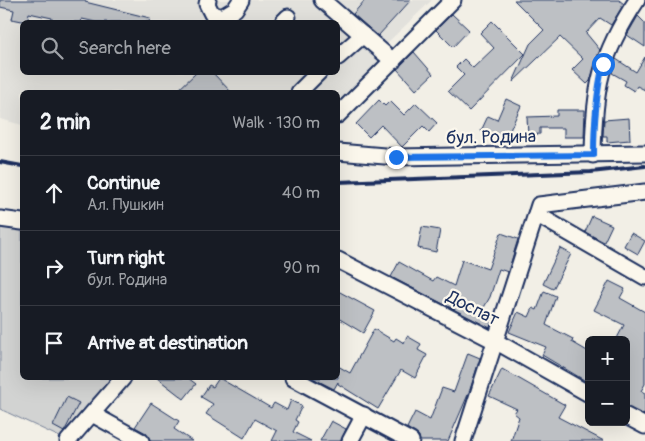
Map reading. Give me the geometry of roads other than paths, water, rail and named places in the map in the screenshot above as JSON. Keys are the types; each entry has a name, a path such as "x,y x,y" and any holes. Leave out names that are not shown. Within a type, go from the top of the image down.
{"street":[{"path":"208,0 206,4 212,14 222,17 234,9 241,0"},
{"path":"322,0 393,61"},
{"path":"340,113 453,0"},
{"path":"594,155 597,89 603,64 612,40 638,0"},
{"path":"340,54 363,34"},
{"name":"бул. Родина","path":"340,152 396,157 645,153"},
{"path":"463,441 539,205 645,192"},
{"path":"536,214 645,277"},
{"path":"0,219 20,222"},
{"name":"Доспат","path":"340,261 495,341 585,392"},
{"path":"68,441 121,380"},
{"path":"297,380 411,441"},
{"path":"92,414 141,441"},
{"path":"350,441 364,415"},
{"path":"630,418 645,426"},
{"path":"642,441 645,436"}],"railway":[{"path":"0,162 20,166"},
{"path":"340,182 591,172 645,166"}]}
